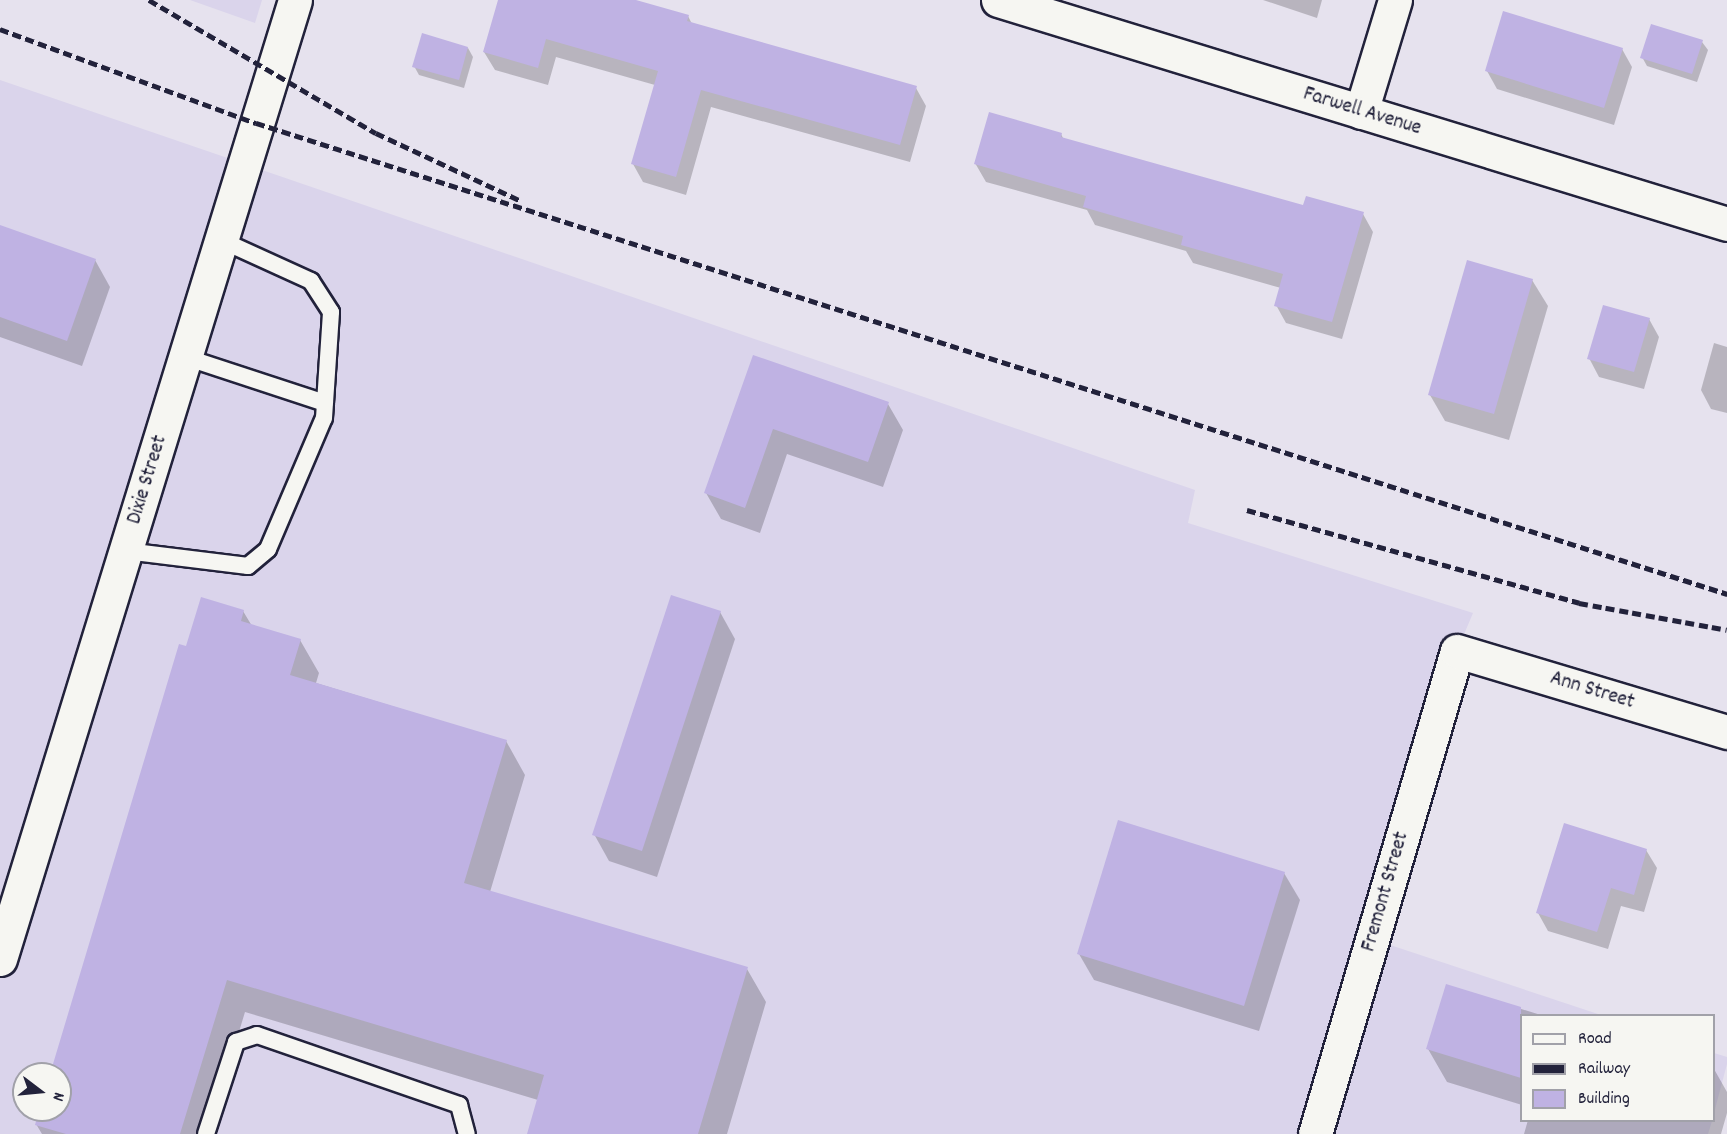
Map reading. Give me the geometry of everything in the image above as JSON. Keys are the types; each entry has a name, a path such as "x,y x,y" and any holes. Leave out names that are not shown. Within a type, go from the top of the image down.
{"street":[{"name":"Dixie Street","path":"0,959 295,0"},
{"name":"Farwell Avenue","path":"998,0 1727,224"},
{"path":"1361,112 1395,0"},
{"name":"Ann Street","path":"1457,651 1727,732"},
{"name":"Fremont Street","path":"1315,1134 1457,651"}],"lane":[{"path":"126,551 248,566 268,549 324,418 331,312 311,281 221,240"},
{"path":"186,357 325,402"},
{"path":"206,1134 236,1042 257,1035 459,1105 467,1134"}],"shaded area":[{"path":"190,0 262,0 255,23"},
{"path":"0,80 1195,490 1188,523 1473,613 1457,651 1372,939 1598,1014 1520,1014 1520,1122 1712,1122 1708,1134 0,1134"},
{"path":"1715,1053 1727,1057 1715,1109"}],"building":[{"path":"498,0 636,0 689,15 687,21 917,86 900,145 701,90 676,177 631,164 658,71 546,39 538,68 483,52"},
{"path":"1503,11 1623,48 1604,108 1485,71"},
{"path":"1651,24 1703,40 1692,74 1640,58"},
{"path":"422,33 468,47 459,80 412,67"},
{"path":"989,112 1062,133 1061,137 1303,205 1306,196 1364,212 1332,322 1274,306 1283,274 1181,245 1183,236 1083,207 1086,196 974,164"},
{"path":"0,225 96,259 67,341 0,317"},
{"path":"1467,260 1533,279 1494,414 1428,395"},
{"path":"1603,305 1650,318 1634,372 1587,359"},
{"path":"753,355 889,402 868,462 773,429 745,508 704,493"},
{"path":"671,595 721,611 642,851 592,835"},
{"path":"201,597 244,610 241,621 301,639 290,675 507,740 464,883 748,967 698,1134 527,1134 544,1075 227,980 180,1134 66,1134 35,1125 36,1122 72,1122 72,1062 54,1062 179,644 186,646"},
{"path":"1118,820 1285,872 1244,1006 1077,954"},
{"path":"1564,823 1647,849 1634,895 1611,888 1597,932 1536,913"},
{"path":"1446,984 1521,1007 1520,1078 1426,1049"}],"railway":[{"path":"149,0 376,133 519,200"},
{"path":"0,29 256,123 1727,594"},
{"path":"1247,510 1579,603 1727,630"}]}
